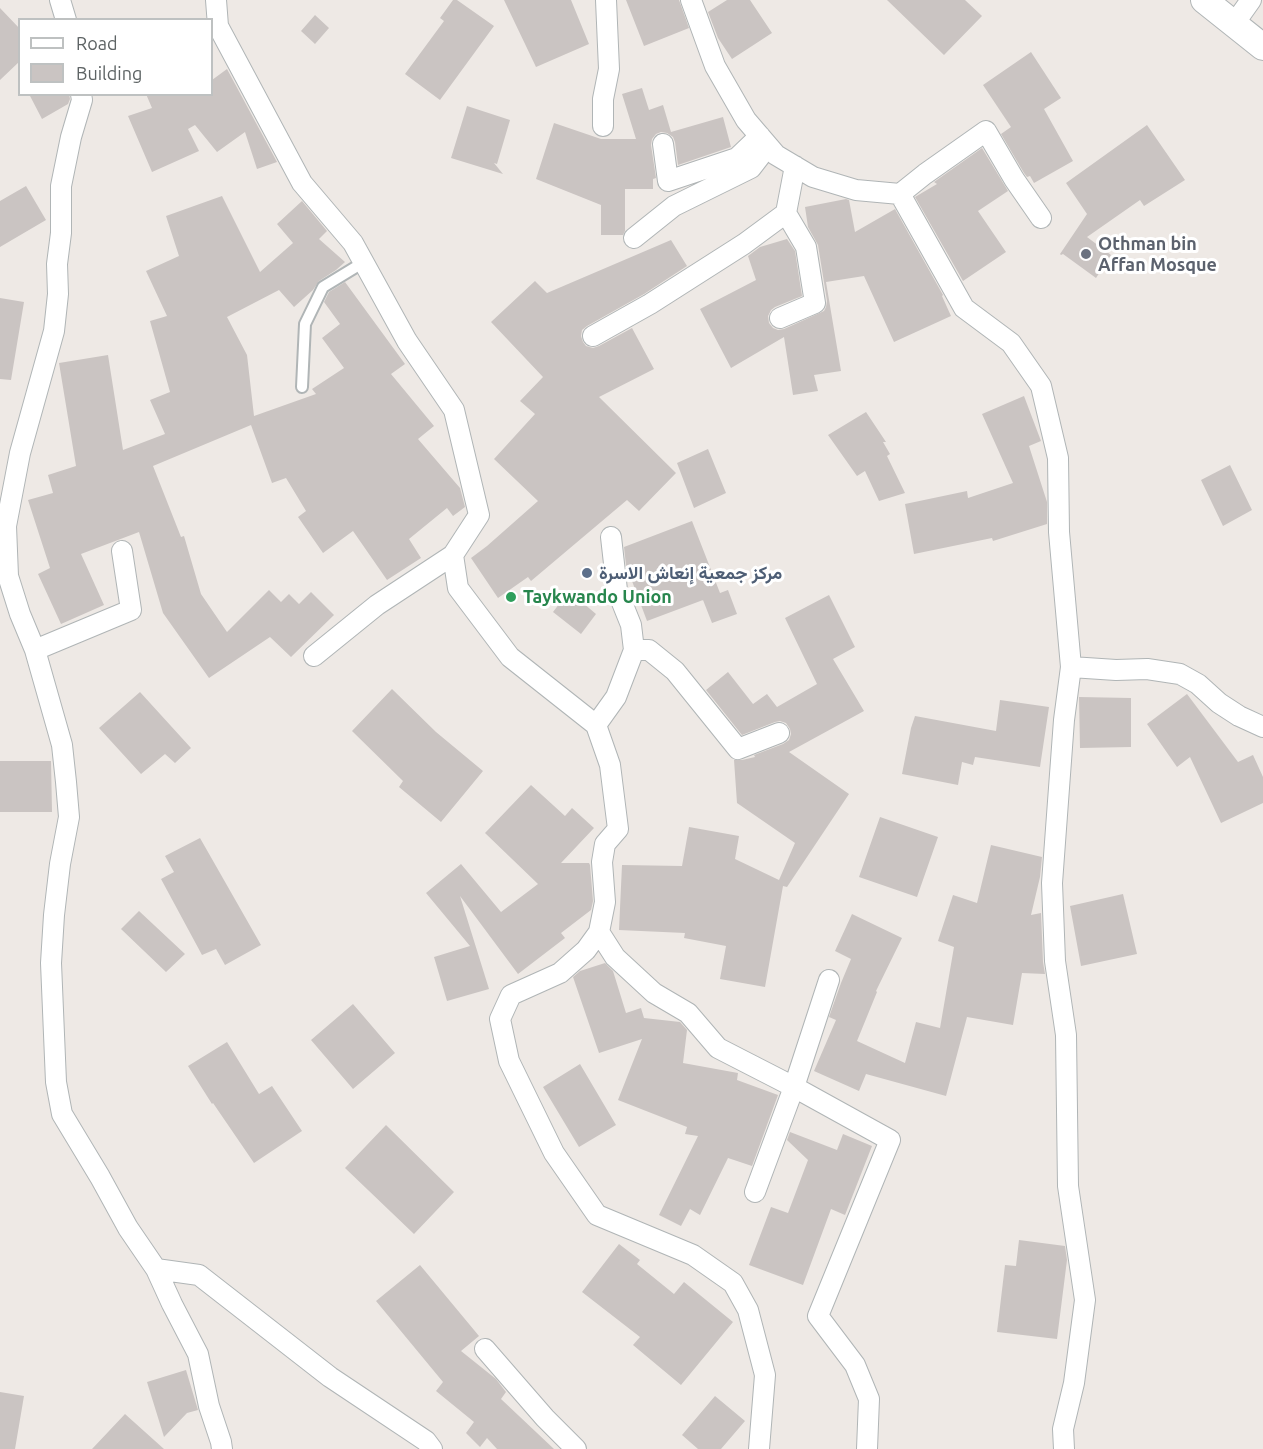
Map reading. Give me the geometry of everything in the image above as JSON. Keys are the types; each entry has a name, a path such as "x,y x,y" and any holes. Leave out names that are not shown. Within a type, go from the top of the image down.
{"street":[{"path":"60,0 65,18"},
{"path":"216,0 218,26 302,183 353,243 407,341 454,410 479,515 453,555 377,605 314,656"},
{"path":"603,126 603,99 609,69 606,0"},
{"path":"691,0 715,66 746,120 776,155 813,177 856,190 900,194 986,131 1014,180 1041,218"},
{"path":"1204,0 1263,47"},
{"path":"1234,24 1251,0"},
{"path":"81,96 70,137 61,186 61,233 57,264 58,294 54,332 20,453 6,526 8,576 35,650 62,745 69,816 60,864 51,963 56,1082 62,1114 128,1228 156,1269 198,1354 209,1406 222,1449"},
{"path":"663,144 668,181 736,158 764,141"},
{"path":"634,238 674,206 751,168 764,141"},
{"path":"780,318 814,303 806,247 786,213 795,166"},
{"path":"900,194 964,308 1011,343 1041,386 1058,458 1059,532 1071,667 1064,720 1052,883 1055,961 1066,1035 1068,1186 1085,1300 1074,1383 1063,1429 1064,1449"},
{"path":"592,336 650,304 744,244 786,213"},
{"path":"596,725 616,697 634,650 631,626 617,590 611,537"},
{"path":"35,650 131,610 122,550"},
{"path":"453,555 458,588 510,657 596,725 610,765 618,829 605,844 602,862 605,902 599,932 586,950 560,973 511,995 500,1019 509,1061 554,1153 597,1215 693,1255 732,1283 748,1310 765,1375 759,1449"},
{"path":"634,650 649,650 675,671 738,749 779,733"},
{"path":"1071,667 1146,669 1180,674 1198,684 1219,703 1239,716 1263,727"},
{"path":"599,932 615,957 654,993 688,1013 718,1047 890,1140 818,1316 855,1365 869,1399 867,1449"},
{"path":"755,1192 794,1087 829,980"},
{"path":"156,1269 200,1275 330,1377 426,1442 432,1449"},
{"path":"485,1349 545,1419 576,1449"}],"lane":[{"path":"302,387 305,324 323,287 364,262"}],"building":[{"path":"453,0 457,0 494,26 440,100 405,74 444,21 440,18"},
{"path":"504,0 571,0 589,44 536,67"},
{"path":"626,0 679,0 689,28 644,46"},
{"path":"727,0 750,0 772,33 732,59 718,38 708,12"},
{"path":"887,0 965,0 982,16 944,55"},
{"path":"0,8 18,27 18,63 0,80"},
{"path":"315,15 329,28 315,44 301,31"},
{"path":"1031,52 1061,98 1044,109 1073,161 1034,183 1030,176 1027,177 1024,173 1001,134 1011,127 983,85"},
{"path":"227,69 277,162 257,169 245,132 217,152 195,125 188,129 199,151 152,172 128,116 152,108 147,96 213,96 213,79"},
{"path":"642,88 649,110 663,105 671,132 723,117 731,147 678,165 673,137 667,133 656,134 651,145 656,178 653,179 653,189 625,189 625,231 623,235 601,235 601,205 536,179 554,123 601,139 636,139 622,94"},
{"path":"30,96 69,96 68,104 42,119"},
{"path":"467,106 510,120 497,164 494,163 503,174 451,158"},
{"path":"1147,125 1185,180 1144,206 1140,200 1087,237 1111,255 1096,278 1060,254 1087,214 1066,183"},
{"path":"982,148 1008,191 978,211 1006,252 963,281 915,197 937,184 934,182"},
{"path":"26,186 46,220 0,247 0,201"},
{"path":"222,196 260,272 293,243 277,224 302,201 327,231 319,239 345,262 319,281 313,290 294,307 279,290 227,317 247,355 254,416 316,394 312,389 344,368 322,338 340,324 324,302 329,292 345,282 405,364 391,374 434,426 418,439 460,488 465,507 453,516 447,508 409,539 421,558 387,580 353,531 323,553 298,517 306,511 286,478 272,483 251,425 153,466 181,537 184,536 201,594 227,632 269,590 281,602 289,594 299,604 311,592 334,615 291,657 270,637 209,678 163,613 139,532 81,554 104,605 61,624 38,574 50,568 28,500 53,493 48,475 76,466 59,363 108,355 123,450 165,434 150,400 170,392 150,321 167,316 146,271 179,256 166,216"},
{"path":"849,200 855,232 895,209 943,295 951,316 894,342 864,276 826,282 841,371 814,375 818,391 793,395 784,337 731,368 700,309 756,280 748,256 760,247 787,239 795,251 802,296 771,310 768,316 769,323 778,330 784,329 824,311 827,301 818,245 808,227 805,207"},
{"path":"671,240 687,266 644,294 587,326 582,330 581,336 586,346 593,348 632,328 654,369 599,397 676,473 639,511 627,500 531,581 528,577 498,598 471,558 538,501 494,459 535,414 520,401 543,377 491,322 535,281 547,293"},
{"path":"0,298 24,302 11,380 0,379"},
{"path":"1024,396 1041,441 1029,446 1047,502 1047,524 993,541 992,538 914,554 905,504 967,491 968,498 1013,483 982,414"},
{"path":"866,412 886,442 883,442 890,454 887,456 905,493 879,501 865,471 857,476 828,435"},
{"path":"708,449 726,493 694,508 677,463"},
{"path":"1230,465 1252,510 1223,526 1201,480"},
{"path":"692,521 720,593 728,590 737,614 712,623 703,600 647,621 626,565 624,547"},
{"path":"569,591 596,614 581,634 553,612"},
{"path":"829,595 855,647 833,659 864,711 789,752 849,794 787,887 783,886 765,987 720,979 726,946 684,938 685,933 619,930 622,865 682,866 689,827 739,836 735,859 779,880 795,843 737,803 734,760 755,757 754,755 783,744 789,740 790,729 786,723 780,721 742,735 706,690 728,672 753,704 767,694 777,707 817,684 785,618"},
{"path":"392,689 436,732 483,771 441,822 399,787 403,781 352,731"},
{"path":"140,692 191,748 175,763 165,754 141,774 99,728"},
{"path":"1187,694 1238,762 1253,755 1263,777 1263,803 1221,823 1190,757 1177,767 1147,724"},
{"path":"1079,697 1131,698 1131,747 1080,748"},
{"path":"1000,700 1049,707 1040,767 975,757 973,765 962,762 958,785 902,774 915,716 996,731"},
{"path":"0,761 51,761 52,812 0,812"},
{"path":"531,785 565,816 572,808 594,828 561,863 589,863 593,901 591,910 561,933 565,938 518,974 460,896 489,989 447,1001 434,957 470,946 426,893 461,864 501,912 538,884 485,833"},
{"path":"880,817 938,837 917,897 859,877"},
{"path":"200,838 261,945 225,965 216,949 202,955 161,879 174,872 165,856"},
{"path":"991,845 1042,857 1031,915 1041,913 1045,974 1022,973 1013,1025 967,1017 946,1096 866,1074 859,1091 814,1071 836,1020 829,1017 851,959 835,951 852,914 902,938 876,991 857,1041 905,1063 916,1022 940,1028 954,947 938,941 953,895 977,903"},
{"path":"1123,894 1137,954 1081,966 1070,906"},
{"path":"139,911 185,954 166,972 121,929"},
{"path":"605,963 613,971 626,1013 641,1008 644,1018 680,1022 687,1030 683,1063 738,1073 737,1080 778,1095 752,1166 728,1158 700,1215 690,1209 681,1226 659,1215 698,1136 685,1134 687,1127 618,1100 642,1039 599,1053 573,977 580,971"},
{"path":"353,1004 395,1053 353,1089 311,1040"},
{"path":"227,1042 259,1094 272,1086 302,1131 254,1163 188,1066"},
{"path":"580,1064 616,1125 579,1147 543,1087"},
{"path":"386,1125 454,1192 414,1234 345,1168"},
{"path":"790,1132 837,1150 843,1134 872,1146 845,1215 831,1209 803,1285 749,1265 771,1207 788,1213 808,1160 787,1140"},
{"path":"1019,1240 1065,1246 1067,1260 1057,1339 997,1332 1005,1265 1016,1266"},
{"path":"619,1244 640,1260 637,1264 674,1294 684,1282 733,1322 681,1385 633,1345 640,1337 582,1292"},
{"path":"420,1265 479,1336 461,1351 496,1379 506,1392 501,1399 554,1449 497,1449 487,1438 480,1447 466,1433 474,1422 436,1391 443,1382 376,1301"},
{"path":"186,1370 198,1410 187,1413 164,1437 147,1382"},
{"path":"0,1392 24,1396 15,1449 0,1449"},
{"path":"715,1396 745,1421 721,1449 698,1449 682,1435"},
{"path":"125,1414 164,1449 92,1449"}],"place":[{"name":"Othman bin Affan Mosque","path":"1086,254"},
{"name":"مركز جمعية إنعاش الاسرة","path":"587,573"},
{"name":"Taykwando Union","path":"511,597"}]}
